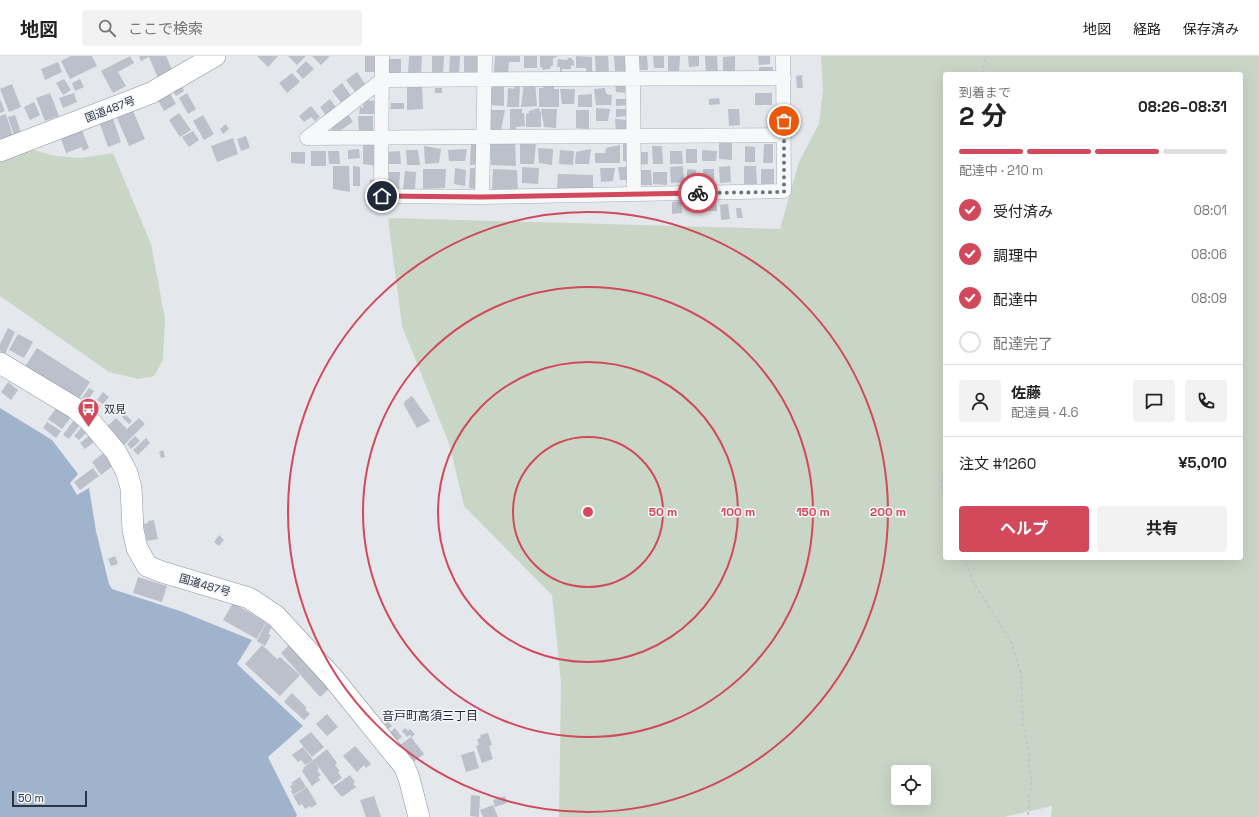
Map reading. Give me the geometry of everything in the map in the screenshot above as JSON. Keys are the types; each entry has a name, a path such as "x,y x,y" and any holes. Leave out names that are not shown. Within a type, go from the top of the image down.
{"highway":[{"name":"国道487号","path":"0,151 151,93 215,56"},
{"name":"国道487号","path":"0,363 75,408 88,420 116,452 127,473 131,488 133,530 137,548 147,566 162,572 249,598 276,616 333,678 404,766 411,785 419,817"}],"street":[{"path":"382,56 382,196 482,197 784,192 783,56"},
{"path":"482,197 485,56"},
{"path":"632,56 634,194"},
{"path":"784,78 382,80 307,138 784,135"}],"path":[{"path":"982,72 986,56"},
{"path":"943,474 941,486 943,494"},
{"path":"964,560 976,587 1011,641 1021,674 1023,724 1029,754 1029,770 1032,780 1029,796 1028,817"}],"green space":[{"path":"821,56 1259,56 1259,817 1051,817 1052,806 1004,817 559,817 561,682 552,595 464,506 450,446 402,326 388,218 780,229 799,162 819,124 823,89"},
{"path":"30,149 56,156 81,158 113,153 151,244 165,319 163,360 154,376 138,379 109,372 0,296 0,159"}],"water":[{"path":"0,408 52,440 78,474 70,483 77,495 89,488 96,531 109,584 112,589 180,611 252,640 237,664 303,726 268,757 297,815 296,817 0,817"}],"building":[{"path":"71,56 92,56 97,66 70,79 61,61"},
{"path":"130,56 134,63 118,72 126,86 113,93 101,71"},
{"path":"139,56 166,56 173,72 158,78 149,57 141,61"},
{"path":"257,56 278,56 268,67"},
{"path":"288,56 306,56 297,65"},
{"path":"312,56 330,56 321,65"},
{"path":"365,56 376,56 376,72 365,72"},
{"path":"409,56 422,56 421,74 408,73"},
{"path":"432,56 444,56 443,74 432,74"},
{"path":"450,56 460,56 459,74 449,74"},
{"path":"464,56 477,56 477,74 464,74"},
{"path":"495,56 520,56 520,62 509,62 508,72 494,72"},
{"path":"524,56 537,56 537,68 524,68"},
{"path":"540,56 557,57 553,58 553,65 550,69 542,70 542,67 540,67"},
{"path":"576,56 592,57 592,75 586,75 586,68 576,68"},
{"path":"595,56 608,56 609,73 596,74"},
{"path":"614,56 626,56 627,71 615,71"},
{"path":"636,56 647,56 648,70 637,70"},
{"path":"653,56 664,56 664,68 654,68"},
{"path":"668,56 680,56 679,73 668,72"},
{"path":"688,56 699,56 699,66 689,67"},
{"path":"705,56 717,56 718,73 706,74"},
{"path":"735,56 735,71 723,71 723,57"},
{"path":"758,56 770,56 770,64 759,65"},
{"path":"567,58 572,58 574,61 574,66 571,65 571,69 562,69 562,72 560,72 560,67 557,67 558,59 568,60"},
{"path":"389,59 401,59 401,73 389,73"},
{"path":"306,61 314,69 303,79 296,71"},
{"path":"58,62 62,72 45,80 41,69"},
{"path":"759,67 773,67 773,76 759,76"},
{"path":"357,72 366,85 356,93 346,80"},
{"path":"292,73 300,82 287,93 279,83"},
{"path":"802,75 803,88 797,88 796,76"},
{"path":"64,79 71,90 63,95 56,83"},
{"path":"80,79 84,87 75,91 72,83"},
{"path":"615,81 625,81 625,93 616,92"},
{"path":"524,82 535,82 537,106 521,107"},
{"path":"342,83 352,97 342,104 332,91"},
{"path":"514,83 520,84 519,107 507,107 508,88 514,89"},
{"path":"12,84 21,107 9,112 0,89"},
{"path":"181,84 184,91 176,96 172,89"},
{"path":"543,84 554,84 554,89 559,89 559,107 539,107 539,88 543,88"},
{"path":"504,85 504,106 491,105 489,87"},
{"path":"407,87 422,87 423,109 407,110"},
{"path":"435,88 442,88 442,93 435,93"},
{"path":"605,88 606,94 612,95 611,105 596,105 594,89"},
{"path":"560,89 575,89 574,104 562,104"},
{"path":"168,90 176,104 164,111 156,97"},
{"path":"50,93 59,116 45,121 36,98"},
{"path":"74,93 77,102 63,108 59,98"},
{"path":"187,93 196,109 188,114 179,98"},
{"path":"755,93 772,93 772,105 755,105"},
{"path":"592,94 592,107 578,107 578,95"},
{"path":"719,98 720,104 709,105 709,99"},
{"path":"0,99 5,111 0,113"},
{"path":"330,99 338,110 328,118 320,107"},
{"path":"616,99 628,99 628,105 616,106"},
{"path":"364,100 379,101 378,114 359,114 360,107 363,108"},
{"path":"34,102 40,115 30,120 24,107"},
{"path":"391,103 404,103 404,109 390,109"},
{"path":"311,106 320,117 315,121 311,117 304,122 299,116"},
{"path":"539,108 541,112 541,127 526,127 526,114 529,113 529,111"},
{"path":"596,108 610,109 608,121 596,121"},
{"path":"510,109 522,109 522,113 524,113 525,126 516,127 516,133 510,133"},
{"path":"541,109 557,109 556,128 544,127"},
{"path":"616,109 628,109 627,116 616,117"},
{"path":"728,109 739,109 740,125 729,126"},
{"path":"491,110 505,110 501,130 490,130"},
{"path":"576,110 589,110 589,129 576,128"},
{"path":"133,111 145,139 129,146 117,118"},
{"path":"179,113 191,130 180,137 169,120"},
{"path":"6,114 13,136 1,140 0,116"},
{"path":"348,114 353,122 335,134 330,126"},
{"path":"15,115 21,133 14,135 8,117"},
{"path":"203,115 214,134 204,140 193,121"},
{"path":"358,116 373,116 373,132 359,132"},
{"path":"113,119 121,142 108,147 100,124"},
{"path":"615,119 631,120 630,132 616,133"},
{"path":"226,124 229,129 223,134 220,129"},
{"path":"81,128 89,148 83,151 82,147 66,153 60,136"},
{"path":"193,131 199,140 189,147 182,137"},
{"path":"246,136 250,148 241,151 237,139"},
{"path":"233,138 238,154 217,162 211,146"},
{"path":"520,139 536,142 534,164 520,164"},
{"path":"719,139 732,140 732,160 719,159"},
{"path":"515,141 516,166 491,165 490,142"},
{"path":"363,142 377,142 378,166 363,164"},
{"path":"471,142 481,142 480,164 470,165"},
{"path":"623,142 631,142 631,162 623,161"},
{"path":"764,144 773,144 773,163 763,163"},
{"path":"620,145 620,163 595,163 595,153 605,153 606,148"},
{"path":"424,146 441,149 439,163 425,164"},
{"path":"652,146 662,146 663,164 653,164"},
{"path":"745,146 755,147 755,162 745,162"},
{"path":"538,148 553,149 552,165 539,163"},
{"path":"359,149 360,158 348,159 348,150"},
{"path":"467,149 465,161 449,161 448,150"},
{"path":"591,149 589,164 575,164 576,152"},
{"path":"686,149 697,149 697,163 686,163"},
{"path":"406,150 418,150 420,165 407,165"},
{"path":"560,150 574,151 573,165 559,164"},
{"path":"702,150 717,151 716,161 702,161"},
{"path":"311,151 326,151 326,166 311,166"},
{"path":"328,151 339,151 340,164 329,164"},
{"path":"400,151 401,164 388,164 388,152"},
{"path":"670,151 682,151 683,164 670,164"},
{"path":"291,152 305,152 305,164 291,163"},
{"path":"635,152 648,152 648,164 635,165"},
{"path":"333,166 349,166 350,192 333,189"},
{"path":"353,166 360,167 360,186 353,186"},
{"path":"683,166 684,182 671,183 670,167"},
{"path":"730,166 731,182 720,183 719,167"},
{"path":"744,166 756,166 757,184 744,184"},
{"path":"522,167 539,168 538,184 522,183"},
{"path":"618,167 630,167 630,180 620,180"},
{"path":"455,168 466,170 465,186 454,184"},
{"path":"470,168 480,168 480,189 469,188"},
{"path":"600,168 615,168 613,181 601,182"},
{"path":"423,169 446,169 445,188 423,189"},
{"path":"493,169 517,170 518,192 492,191"},
{"path":"687,169 696,170 696,187 687,187"},
{"path":"703,169 714,169 714,183 704,184"},
{"path":"761,169 774,169 774,186 761,186"},
{"path":"636,170 651,170 652,185 637,185"},
{"path":"405,171 416,172 415,191 403,189"},
{"path":"389,172 400,172 399,189 389,189"},
{"path":"653,172 667,172 667,185 653,184"},
{"path":"558,174 593,175 593,191 557,190"},
{"path":"370,180 378,180 378,190 369,191"},
{"path":"716,199 717,211 707,211 707,200"},
{"path":"681,201 682,213 672,214 672,202"},
{"path":"728,204 730,219 721,220 720,205"},
{"path":"736,208 741,208 743,218 737,218"},
{"path":"8,328 15,332 5,354 0,351 0,344"},
{"path":"18,334 33,342 24,358 9,350"},
{"path":"37,348 90,382 77,402 24,368"},
{"path":"8,382 18,390 11,400 1,392"},
{"path":"89,388 94,391 87,402 82,398"},
{"path":"103,392 109,397 103,404 97,400"},
{"path":"412,396 430,421 417,428 404,405 405,401"},
{"path":"92,398 101,406 95,414 86,407"},
{"path":"113,403 119,412 115,415 108,406"},
{"path":"58,406 72,416 62,429 48,419"},
{"path":"125,414 132,421 129,424 122,417"},
{"path":"116,418 127,429 139,418 145,424 121,448 103,430"},
{"path":"73,421 79,426 69,439 63,435"},
{"path":"47,422 61,431 56,438 43,428"},
{"path":"81,428 86,433 79,440 74,436"},
{"path":"90,435 95,441 85,449 80,443"},
{"path":"135,436 140,441 131,449 127,444"},
{"path":"146,438 150,443 138,455 133,450"},
{"path":"163,450 165,457 161,458 159,452"},
{"path":"105,452 114,465 101,475 92,462"},
{"path":"93,468 99,476 80,490 74,482"},
{"path":"154,520 158,539 147,541 143,524"},
{"path":"219,535 224,540 219,546 214,542"},
{"path":"115,556 118,564 111,566 108,559"},
{"path":"138,577 167,586 162,602 133,593"},
{"path":"233,603 266,622 257,639 223,620"},
{"path":"266,623 272,627 268,634 271,635 265,646 257,641"},
{"path":"290,644 330,688 320,697 281,653"},
{"path":"262,645 277,659 280,657 300,675 280,696 245,664"},
{"path":"292,693 307,708 305,709 310,714 304,720 284,702"},
{"path":"327,714 338,727 327,736 316,724"},
{"path":"388,721 392,726 388,729 385,724"},
{"path":"395,728 402,737 395,742 388,734"},
{"path":"405,728 408,731 410,729 415,734 412,737 410,735 407,737 402,731"},
{"path":"311,732 324,747 312,757 299,741"},
{"path":"488,733 492,745 489,746 493,759 482,763 476,746 479,745 477,739 481,738 480,735"},
{"path":"411,737 424,754 413,762 400,745"},
{"path":"355,746 371,764 366,768 364,765 357,772 343,756"},
{"path":"303,747 313,760 305,765 301,760 298,762 292,755"},
{"path":"327,749 337,763 335,765 340,771 338,772 342,778 332,785 315,762 319,769 317,770 321,775 318,777 320,780 312,786 302,771 304,769 303,768"},
{"path":"474,751 479,768 466,772 461,755"},
{"path":"350,775 355,782 353,784 356,787 342,797 333,787"},
{"path":"300,777 306,787 293,795 290,786 293,784 291,783"},
{"path":"307,787 317,804 311,808 310,806 305,809 302,804 299,806 293,796"},
{"path":"471,795 480,796 479,817 470,816"},
{"path":"374,796 381,817 366,817 360,800"},
{"path":"505,796 507,803 495,807 493,800"},
{"path":"493,805 498,817 483,817 480,810"}],"way so far":[{"path":"698,193 784,192 784,121"}],"place":[{"name":"双見","path":"88,428"}],"district":[{"name":"音戸町高須三丁目","path":"430,716"}],"route":[{"path":"382,196 482,197 698,193"}]}
